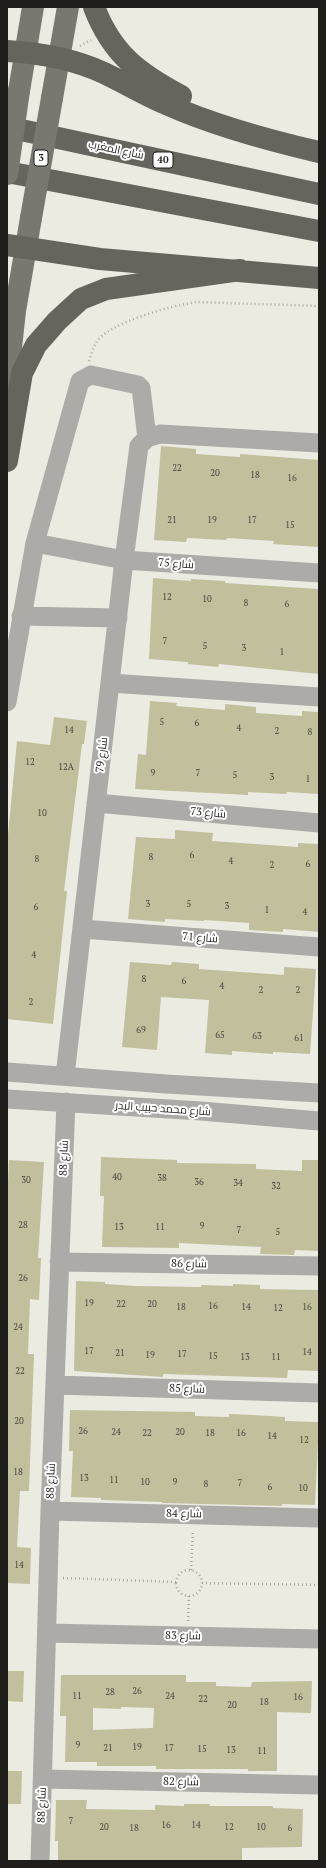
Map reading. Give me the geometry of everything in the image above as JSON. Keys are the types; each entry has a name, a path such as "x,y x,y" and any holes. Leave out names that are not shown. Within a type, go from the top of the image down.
{"highway":[{"path":"94,7 103,27 115,47 138,71 159,85 253,134"},
{"path":"16,52 59,58 82,64 103,72 166,104 204,120 319,152"},
{"name":"شارع المغرب","path":"7,127 319,194"},
{"path":"7,173 319,231"},
{"path":"16,246 100,259 319,278"},
{"path":"7,461 22,373 36,345 57,321 81,299 106,289 240,270"}],"main road":[{"path":"7,173 19,91 16,52 33,7"},
{"name":"3","path":"7,384 15,311 16,246 31,218 68,7"}],"street":[{"path":"7,702 35,543 80,381 86,377 96,376 141,388 146,438 160,434 319,444"},
{"name":"شارع 79","path":"65,1076 124,560 139,446 146,438"},
{"name":"شارع 75","path":"35,543 124,560 319,573"},
{"path":"21,616 118,618"},
{"path":"110,683 319,697"},
{"name":"شارع 73","path":"96,803 319,823"},
{"name":"شارع 71","path":"82,929 319,947"},
{"path":"7,1072 166,1084 319,1093"},
{"path":"162,1109 170,1103 171,1093 166,1084"},
{"path":"201,1111 198,1102 200,1094 205,1086"},
{"name":"شارع محمد حبيب البدر","path":"7,1099 201,1111 319,1121"},
{"name":"شارع 88","path":"40,1861 50,1511 66,1102"},
{"name":"شارع 86","path":"59,1262 319,1266"},
{"name":"شارع 85","path":"55,1385 319,1393"},
{"name":"شارع 84","path":"50,1511 319,1518"},
{"name":"شارع 83","path":"47,1633 319,1640"},
{"name":"شارع 82","path":"43,1779 319,1785"}],"path":[{"path":"86,377 88,364 96,342 110,331 140,317 177,305 196,302 319,306"},
{"path":"191,1570 194,1514"},
{"path":"191,1570 199,1574 202,1583 198,1592 189,1596 179,1592 176,1582 181,1573 191,1570"},
{"path":"48,1578 176,1582"},
{"path":"202,1583 319,1585"},
{"path":"187,1636 189,1596"}],"building":[{"path":"161,446 196,449 196,454 240,457 240,454 319,460 319,547 273,544 274,541 227,538 226,540 187,538 186,542 154,540"},
{"path":"153,578 191,581 191,579 225,581 225,583 319,589 319,674 219,664 218,667 188,664 188,662 149,659"},
{"path":"150,701 177,703 176,706 225,710 225,704 256,707 256,713 302,716 302,711 319,712 319,794 248,792 248,795 135,789 138,754 146,755"},
{"path":"54,717 87,721 84,744 82,744 64,891 67,891 53,1024 7,1019 7,845 17,741 50,745"},
{"path":"175,830 213,833 212,841 298,847 298,843 319,844 319,932 283,929 283,932 249,930 249,923 165,919 165,922 128,919 136,837 175,839"},
{"path":"130,962 171,965 172,962 199,964 199,969 284,975 284,967 316,969 310,1054 273,1052 273,1054 232,1051 232,1055 205,1053 209,1000 161,997 157,1050 122,1047"},
{"path":"101,1157 177,1160 177,1163 256,1164 256,1169 302,1171 302,1160 319,1160 319,1251 295,1250 294,1255 260,1254 261,1247 179,1243 179,1248 102,1247 104,1196 100,1196"},
{"path":"9,1160 44,1162 38,1258 41,1258 39,1300 30,1299 28,1354 34,1354 29,1491 20,1491 17,1547 31,1548 30,1584 7,1583 7,1205"},
{"path":"76,1281 105,1282 105,1284 135,1286 201,1287 201,1285 260,1285 260,1289 319,1290 319,1371 288,1370 287,1378 163,1374 163,1377 74,1371"},
{"path":"70,1410 195,1412 195,1416 229,1417 229,1414 253,1415 285,1417 285,1421 319,1422 315,1505 282,1504 282,1506 162,1503 71,1497 73,1451 69,1451"},
{"path":"7,1671 24,1671 23,1702 7,1701"},
{"path":"61,1675 186,1675 186,1682 216,1682 216,1686 251,1687 252,1682 312,1681 311,1713 277,1712 277,1771 248,1771 248,1769 156,1769 156,1766 97,1766 97,1762 65,1762 66,1716 60,1716","holes":["93,1708 154,1708 153,1728 93,1730"]},
{"path":"7,1771 22,1771 21,1804 7,1804"},
{"path":"56,1800 87,1800 86,1809 155,1810 155,1805 184,1806 184,1804 210,1804 209,1806 273,1806 273,1808 303,1809 302,1847 242,1848 242,1861 58,1861 58,1841 55,1841"}]}
